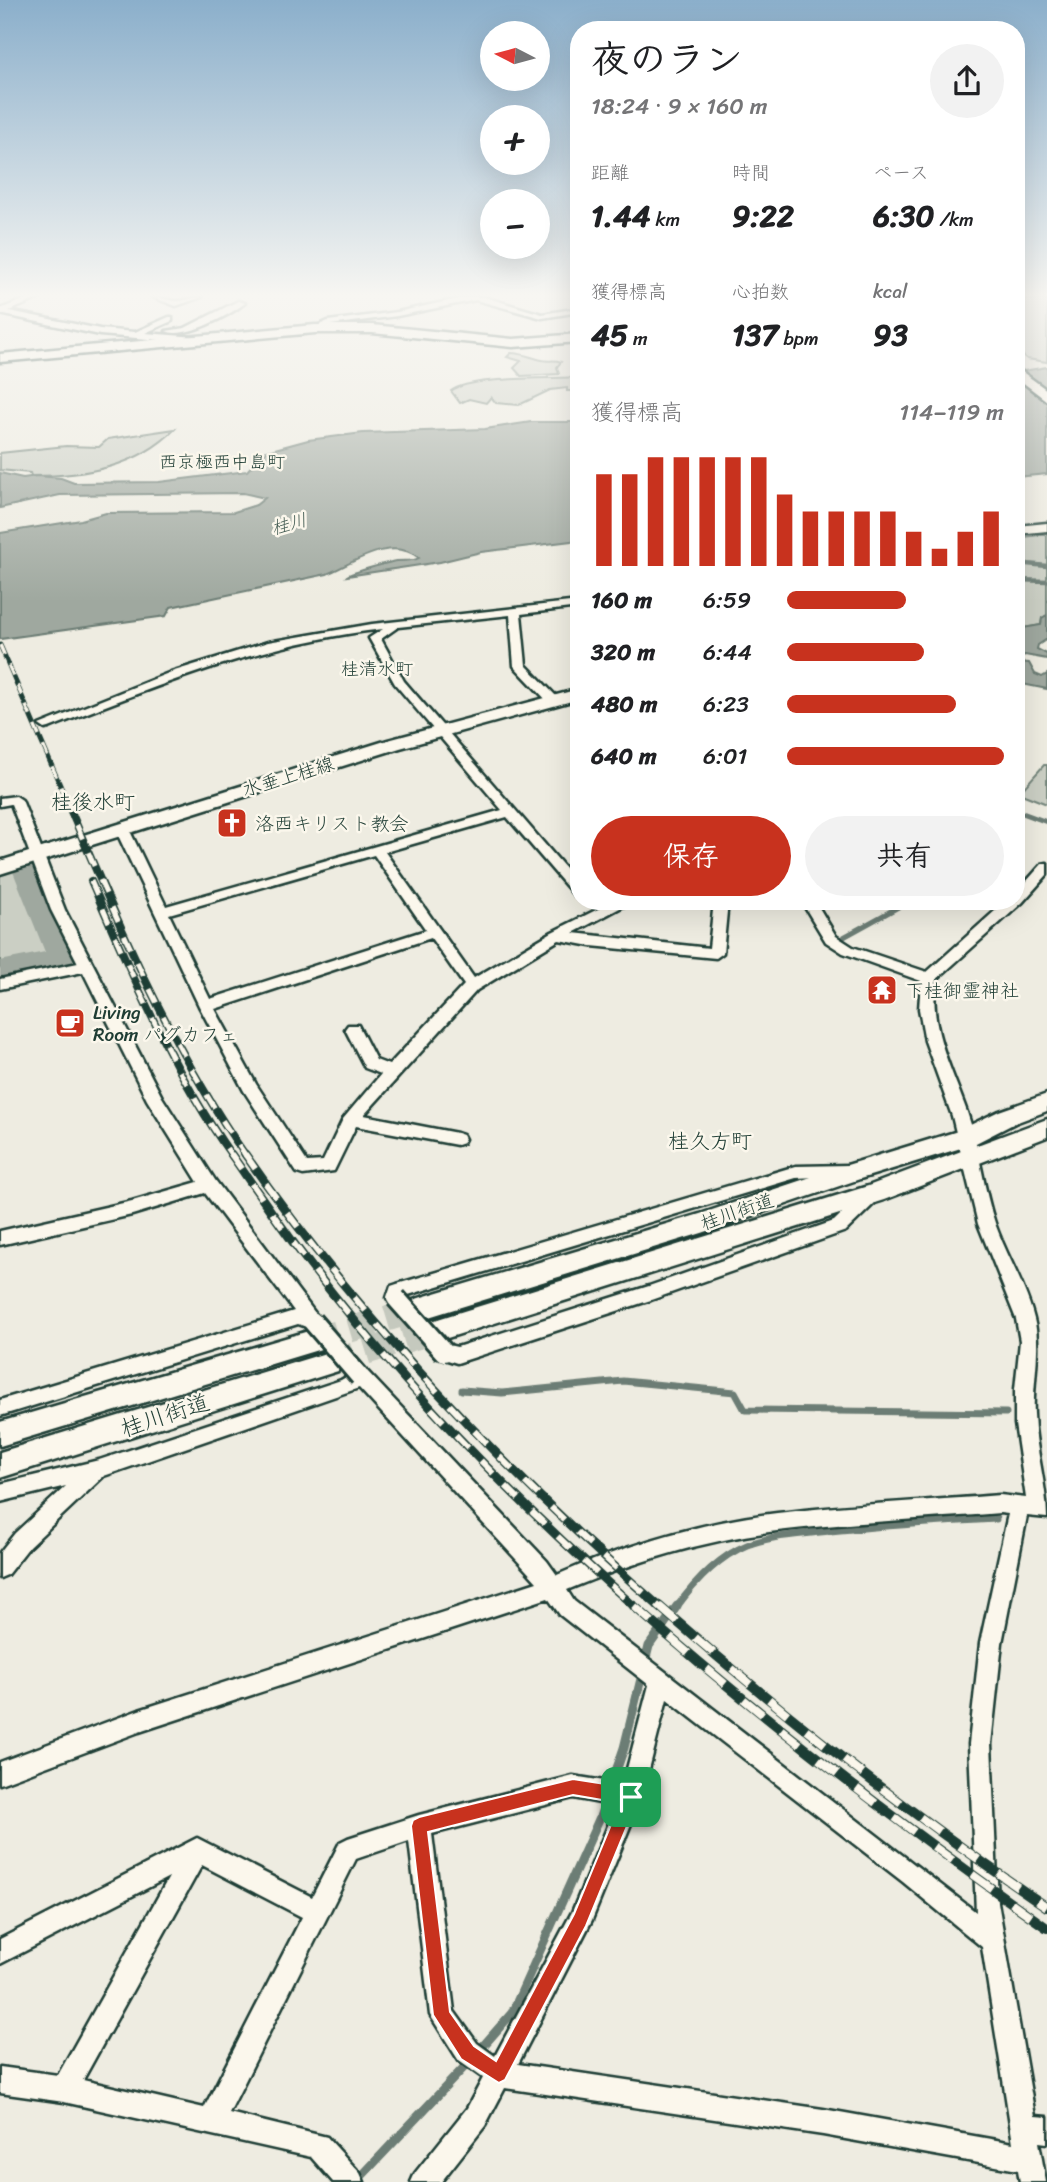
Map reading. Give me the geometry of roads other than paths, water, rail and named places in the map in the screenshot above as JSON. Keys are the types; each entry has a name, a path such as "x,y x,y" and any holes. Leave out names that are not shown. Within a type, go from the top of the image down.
{"street":[{"path":"1025,529 1047,527"},
{"path":"45,725 176,674 256,649 314,635 570,605"},
{"path":"515,611 520,666 554,701"},
{"path":"401,624 375,638 399,682 570,882"},
{"name":"水垂上桂線","path":"0,868 122,831 197,804 441,730 570,698"},
{"path":"0,802 16,800 58,910 155,1100 209,1185 312,1331"},
{"path":"161,912 509,812"},
{"path":"122,831 206,1006 250,1087 303,1169 328,1167 352,1119 390,1070 472,986 557,935 589,910"},
{"path":"377,850 472,986"},
{"path":"1025,891 1047,867"},
{"path":"557,935 591,941 716,953 721,910"},
{"path":"813,910 831,939 848,950 929,978"},
{"path":"419,1826 442,2015 483,2063 823,2122 1032,2171 1036,2129 986,1902 980,1744 990,1643 1034,1508 1024,1396 1029,1352 1028,1334 1025,1316 987,1224 957,1107 935,1049 925,992 929,978 1006,910"},
{"path":"206,1006 436,932"},
{"path":"0,984 85,967"},
{"path":"353,1029 370,1064 390,1070"},
{"name":"桂川街道","path":"443,1341 874,1192 968,1148 1007,1117 1047,1102"},
{"path":"352,1119 457,1139"},
{"name":"桂川街道","path":"422,1308 702,1223 855,1171 968,1148 1047,1128"},
{"path":"443,1341 396,1298 397,1291 796,1172 855,1171"},
{"path":"0,1238 132,1208 209,1185"},
{"path":"0,1408 298,1317 360,1377 540,1568 567,1608 911,1874 994,1942"},
{"name":"桂川街道","path":"0,1434 312,1331"},
{"name":"桂川街道","path":"0,1465 329,1363"},
{"path":"0,1493 99,1469 347,1387 360,1377"},
{"path":"0,1569 22,1540 99,1469"},
{"path":"0,1773 139,1721 552,1587 610,1562 709,1534 749,1527 1000,1504 1034,1508"},
{"path":"424,2182 476,2117 483,2063 580,1920 649,1672"},
{"path":"211,2122 348,1850 419,1826 573,1787 616,1794"},
{"path":"197,1850 315,1911"},
{"path":"0,1952 197,1850"},
{"path":"64,2089 197,1850"},
{"path":"0,2080 64,2089 318,2147 346,2176"}],"water":[{"path":"1025,399 1047,399 1047,474 1025,476"},
{"name":"桂川","path":"531,422 570,422 570,541 481,552 440,562 347,576 392,562 419,558 397,549 385,550 360,558 327,574 171,607 166,616 0,639 0,533 81,520 106,513 234,512 256,505 265,498 243,493 60,495 0,508 0,473 23,478 61,478 74,483 159,482 247,471 264,452 308,440 363,433 485,429"},
{"path":"1047,615 1047,639 1038,645 1037,649 1047,654 1047,659 1025,655 1025,628 1041,625 1042,618"},
{"path":"1025,663 1029,663 1035,674 1042,677 1047,674 1047,689 1025,685"}],"waterway":[{"path":"1025,564 1047,566"},
{"path":"1025,580 1047,581"},
{"path":"1025,814 1047,822"},
{"path":"0,973 59,961 63,956 28,869"},
{"path":"842,938 893,910"},
{"path":"462,1390 502,1393 623,1381 735,1392 745,1410 1006,1413"},
{"path":"676,1608 699,1580 726,1556 756,1542 783,1536 842,1530 996,1519"},
{"path":"477,2053 512,2013 600,1817 624,1748 649,1646 677,1606"},
{"path":"356,2182 470,2061"}],"tunnel":[{"path":"312,1341 422,1308"},
{"path":"329,1363 441,1329"}],"railway":[{"path":"0,645 66,799"},
{"path":"65,797 146,981 193,1071 246,1156"},
{"path":"91,881 172,1056 210,1124 232,1156"},
{"path":"231,1154 301,1253 418,1394 546,1526 636,1608"},
{"path":"245,1154 338,1277 439,1393 547,1503 661,1608"},
{"path":"634,1606 836,1773 1047,1928"},
{"path":"659,1606 752,1686 848,1762 1047,1907"}],"place":[{"name":"洛西キリスト教会","path":"232,823"},
{"name":"下桂御霊神社","path":"882,990"},
{"name":"Living Room パグカフェ","path":"70,1023"}],"district":[{"name":"西京極西中島町","path":"222,462"},
{"name":"桂清水町","path":"377,669"},
{"name":"桂後水町","path":"93,802"},
{"name":"桂久方町","path":"710,1141"}]}
